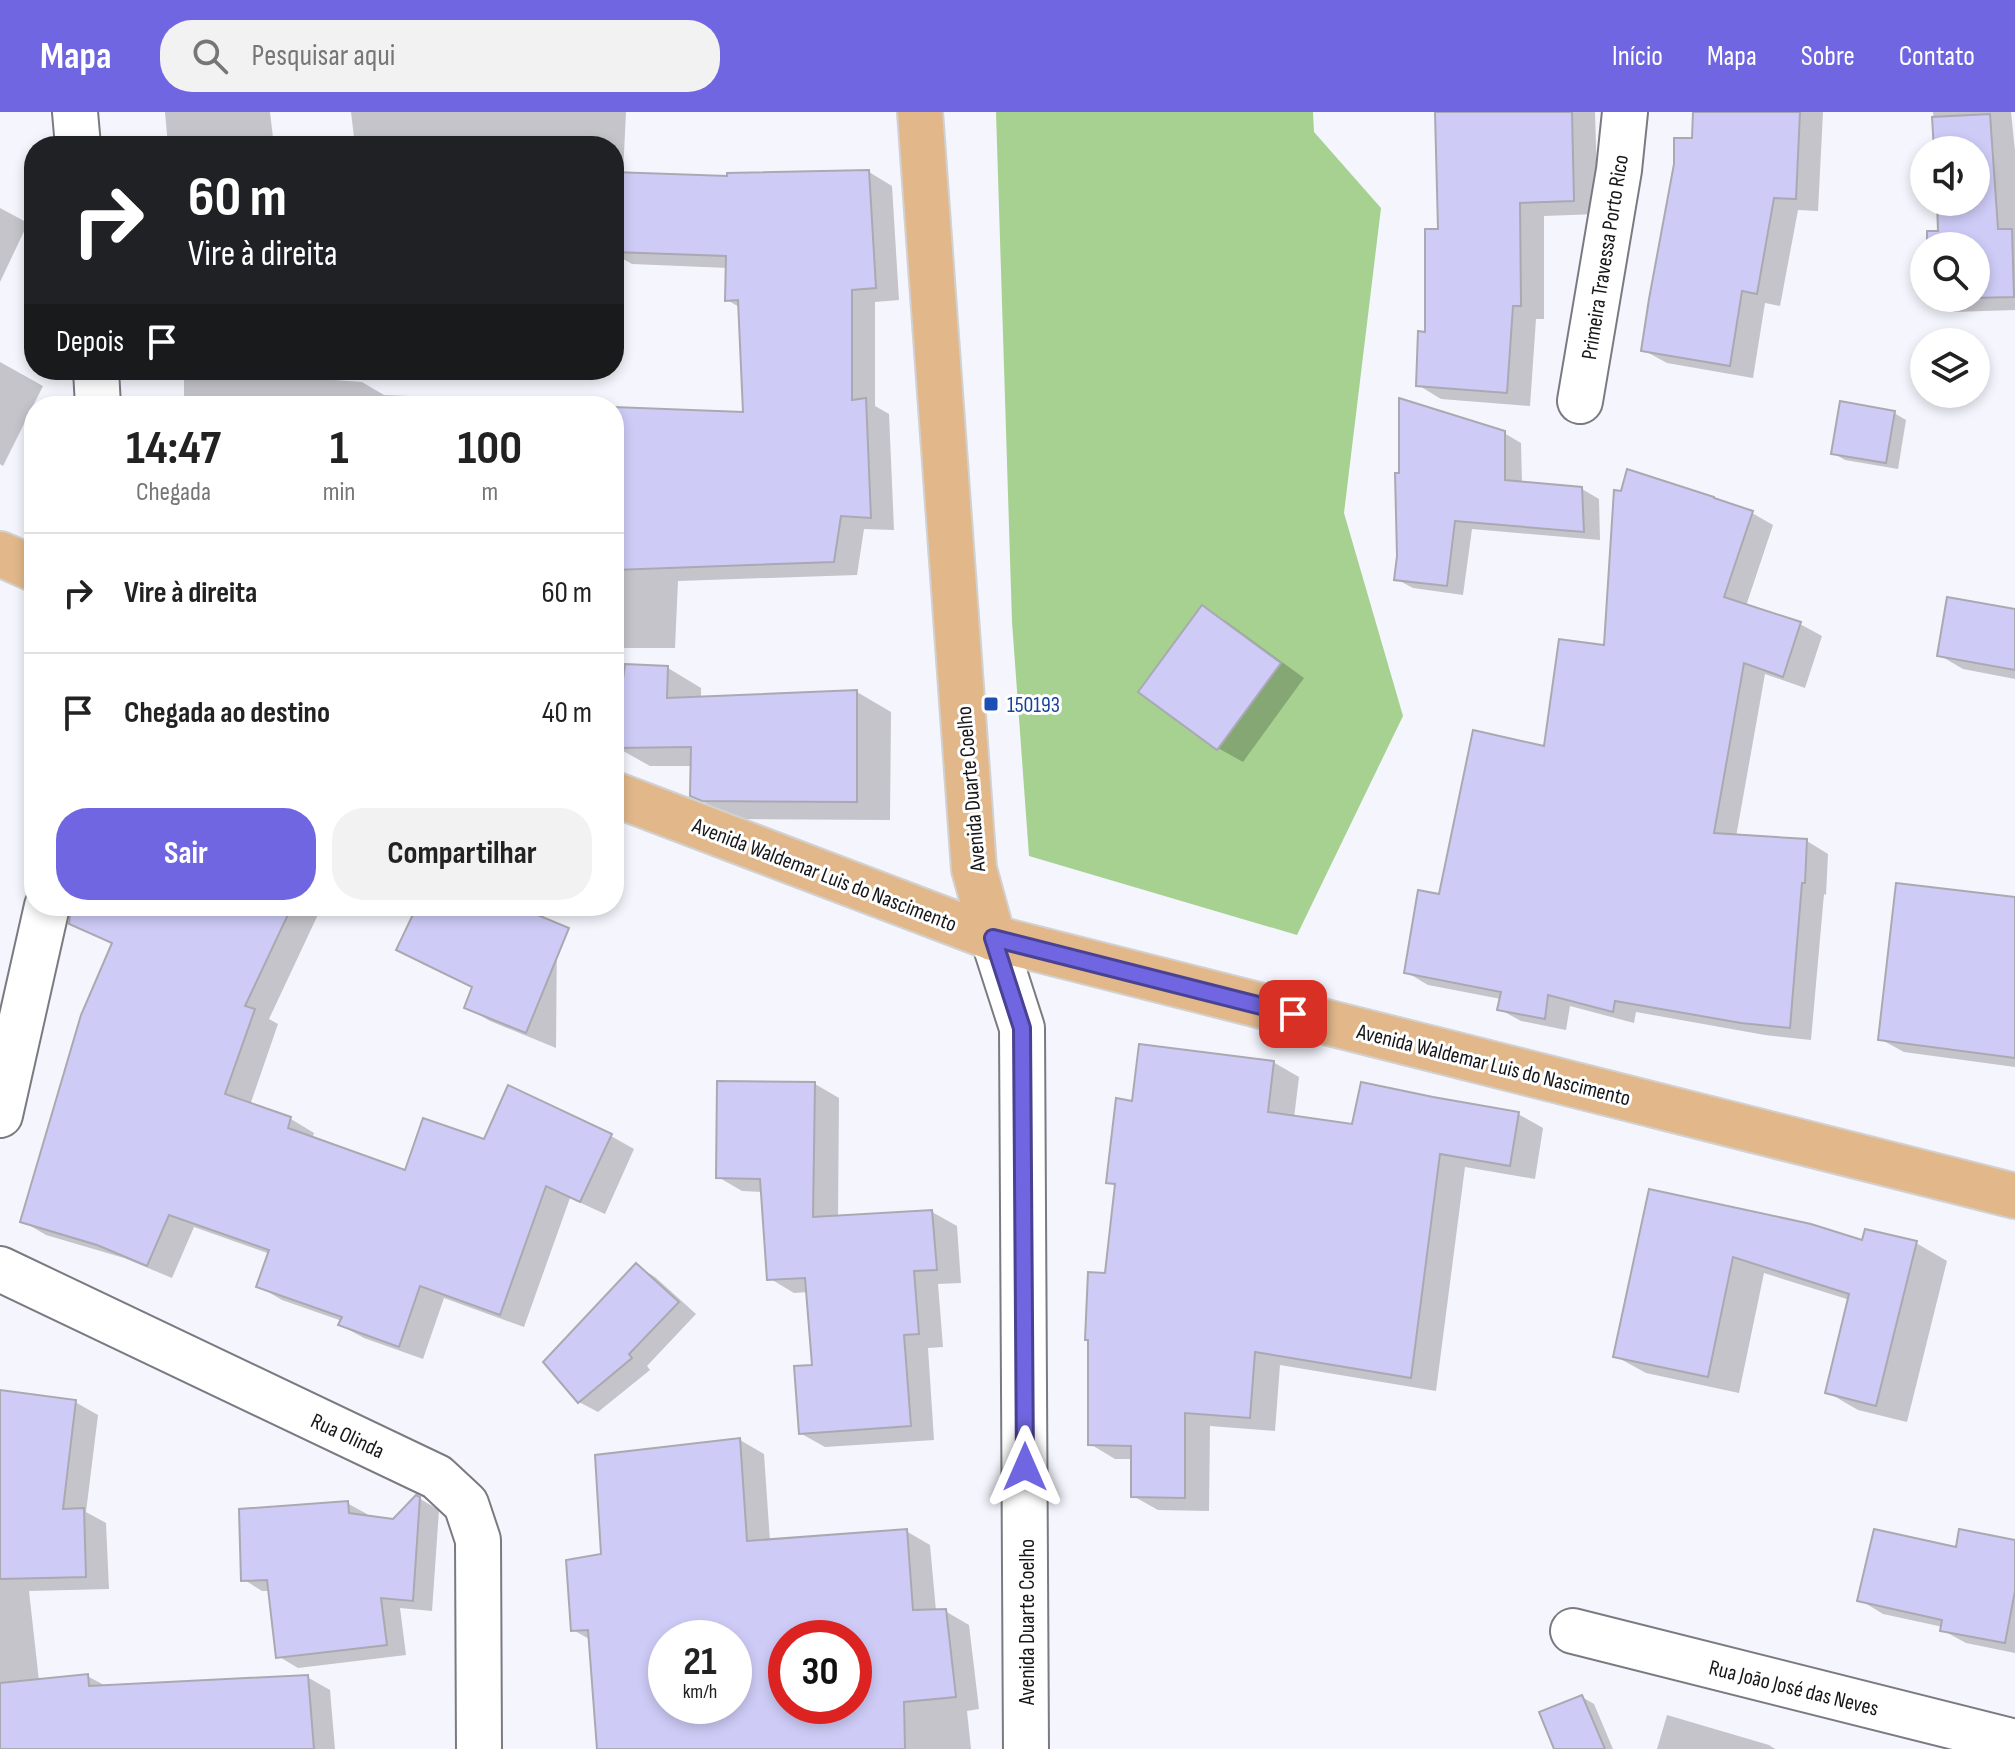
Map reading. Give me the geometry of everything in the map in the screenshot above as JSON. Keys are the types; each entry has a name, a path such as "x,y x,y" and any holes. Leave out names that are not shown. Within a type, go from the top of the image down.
{"main road":[{"name":"Avenida Duarte Coelho","path":"920,112 974,869 993,938"},
{"path":"0,554 24,565"},
{"name":"Avenida Waldemar Luis do Nascimento","path":"624,798 993,938 2015,1196"}],"street":[{"path":"75,112 77,136"},
{"name":"Primeira Travessa Porto Rico","path":"1580,401 1619,170 1625,112"},
{"path":"0,1115 45,916"},
{"name":"Avenida Duarte Coelho","path":"993,938 1022,1028 1026,1749"},
{"name":"Rua Olinda","path":"0,1269 437,1477 466,1504 478,1540 479,1749"},
{"name":"Rua João José das Neves","path":"1573,1631 2015,1742"}],"green space":[{"path":"996,112 1313,112 1314,132 1381,208 1344,513 1403,716 1297,935 1029,856 1012,622"}],"building":[{"path":"1435,112 1572,112 1574,201 1520,203 1521,306 1513,306 1507,393 1416,386 1418,331 1425,332 1425,229 1438,229"},
{"path":"1693,112 1800,112 1796,199 1774,198 1757,294 1742,291 1730,366 1641,351 1674,164 1674,138 1692,138"},
{"path":"1990,114 1998,229 2012,229 2014,297 1990,298 1990,232 1927,232 1938,231 1937,216 1990,216 1990,136 1933,136 1932,117"},
{"path":"869,170 876,288 852,290 852,400 866,398 871,518 841,516 834,562 624,570 624,407 743,412 738,300 725,301 726,256 624,252 624,172 727,176 727,173"},
{"path":"1399,398 1505,431 1505,480 1582,487 1584,532 1455,521 1447,586 1394,580"},
{"path":"1840,401 1895,411 1886,463 1831,454"},
{"path":"1627,469 1753,511 1724,597 1801,622 1783,677 1744,663 1714,833 1807,839 1790,1028 1741,1023 1615,1001 1613,1012 1548,995 1545,1019 1497,1010 1501,992 1404,973 1418,890 1439,894 1473,730 1544,746 1559,639 1604,645 1614,490 1621,491"},
{"path":"1947,597 2015,609 2015,670 1937,656"},
{"path":"1202,605 1281,663 1217,750 1138,692"},
{"path":"625,664 668,666 667,698 857,690 857,802 702,801 690,796 691,747 624,748"},
{"path":"1896,883 2015,897 2015,1058 1878,1040"},
{"path":"70,916 287,916 245,1006 255,1009 225,1094 291,1117 288,1128 405,1170 423,1118 484,1139 508,1085 612,1134 580,1202 546,1186 500,1315 420,1286 399,1347 338,1325 342,1317 256,1287 269,1250 169,1215 147,1266 97,1245 20,1222 81,1015 112,943 69,924"},
{"path":"412,916 540,916 569,928 526,1033 464,1008 472,987 396,950"},
{"path":"1139,1044 1274,1061 1268,1112 1352,1124 1361,1082 1519,1112 1510,1166 1440,1154 1411,1378 1255,1352 1250,1418 1185,1413 1185,1498 1131,1497 1131,1446 1088,1445 1088,1340 1085,1340 1088,1272 1105,1273 1115,1184 1106,1183 1116,1098 1132,1101"},
{"path":"717,1081 815,1082 813,1217 932,1210 937,1270 914,1271 919,1334 904,1335 911,1426 799,1434 794,1366 812,1365 805,1278 767,1280 760,1179 716,1178"},
{"path":"1649,1189 1811,1224 1862,1240 1865,1229 1917,1241 1876,1406 1825,1393 1849,1294 1733,1257 1708,1377 1613,1357"},
{"path":"636,1263 679,1302 629,1354 632,1358 578,1403 543,1362"},
{"path":"0,1390 76,1400 63,1509 84,1508 86,1577 0,1579"},
{"path":"740,1438 747,1541 907,1529 913,1610 946,1609 956,1697 904,1702 905,1749 597,1749 588,1630 571,1631 566,1560 601,1554 595,1455"},
{"path":"416,1495 420,1497 413,1601 381,1598 387,1645 276,1658 267,1580 241,1581 239,1509 348,1501 349,1513 393,1519"},
{"path":"1874,1529 1956,1547 1959,1529 2015,1540 2015,1591 2005,1643 1940,1631 1942,1620 1857,1601"},
{"path":"88,1674 89,1686 308,1675 314,1749 0,1749 0,1683"},
{"path":"1582,1695 1605,1749 1554,1749 1539,1712"}],"place":[{"name":"150193","path":"991,704"}],"route":[{"path":"1025,1467 1022,1028 993,938 1293,1014"}]}
